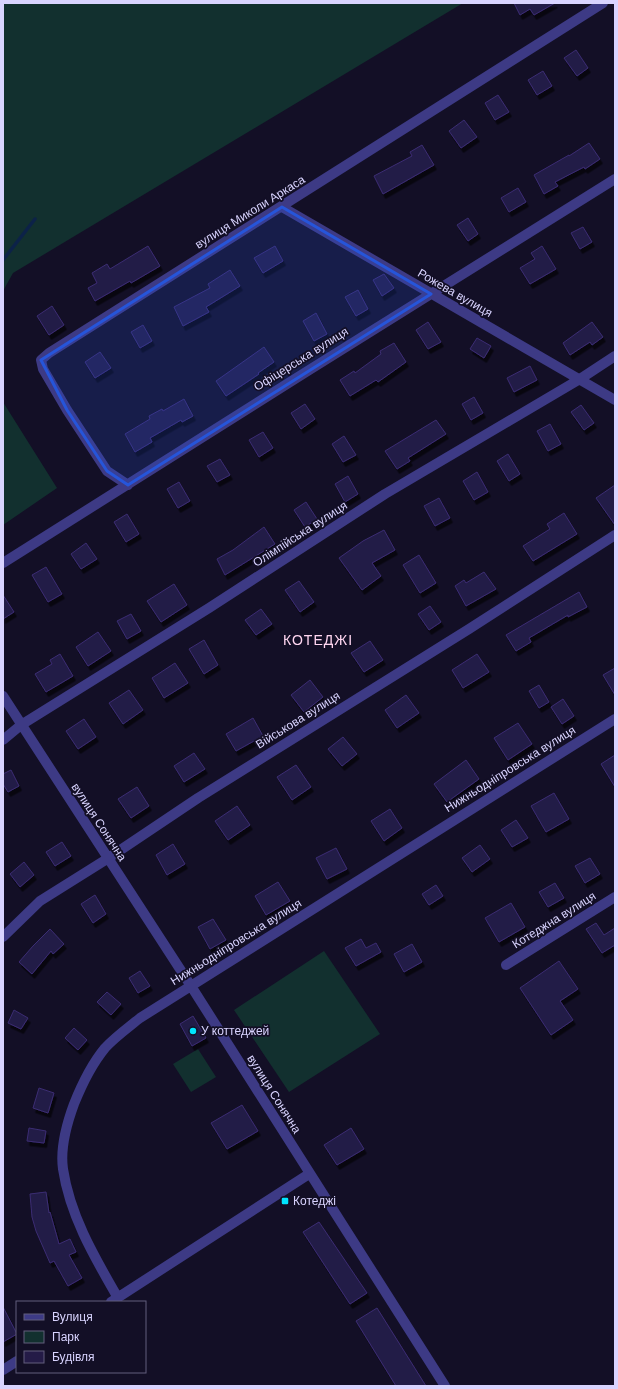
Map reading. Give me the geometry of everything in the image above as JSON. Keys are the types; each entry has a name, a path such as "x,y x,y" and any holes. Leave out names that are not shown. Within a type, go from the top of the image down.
{"street":[{"name":"вулиця Миколи Аркаса","path":"128,485 107,471 43,369 41,360 49,353 603,3"},
{"name":"Офіцерська вулиця","path":"3,563 615,179"},
{"name":"Рожева вулиця","path":"282,207 615,400"},
{"name":"Олімпійська вулиця","path":"3,740 21,725 209,608 385,494 580,379 615,356"},
{"name":"Військова вулиця","path":"3,937 40,901 107,859 198,798 463,633 615,535"},
{"name":"вулиця Сонячна","path":"3,696 107,859 191,986 445,1386"},
{"name":"Нижньодніпровська вулиця","path":"114,1300 74,1214 63,1169 63,1146 71,1112 83,1081 106,1047 140,1018 615,719"},
{"name":"Котеджна вулиця","path":"506,965 615,897"},
{"path":"114,1300 309,1174"},
{"path":"3,1370 16,1362"}],"highlighted area":[{"path":"282,207 431,294 128,485 107,471 67,410 41,360"}],"green space":[{"path":"3,3 463,3 13,273 3,291"},
{"path":"3,402 57,488 3,525"},
{"path":"324,951 380,1034 289,1092 234,1010"},
{"path":"198,1049 216,1077 191,1092 173,1064"}],"building":[{"path":"514,3 555,3 534,15 530,9 520,15"},
{"path":"576,50 588,68 577,76 564,58"},
{"path":"543,71 552,86 537,95 528,80"},
{"path":"498,95 509,112 495,120 485,103"},
{"path":"464,120 477,137 461,148 449,131"},
{"path":"589,143 600,159 585,169 584,167 555,182 558,186 544,194 534,175"},
{"path":"422,145 434,165 383,194 374,176 412,156 410,152"},
{"path":"518,188 526,202 509,212 501,198"},
{"path":"468,218 478,234 468,241 457,225"},
{"path":"583,227 592,242 580,249 571,233"},
{"path":"148,246 160,266 131,283 130,281 95,301 88,288 97,283 92,273 107,264 110,269"},
{"path":"275,246 283,261 263,273 254,258"},
{"path":"542,246 556,269 530,284 520,268 535,259 531,253"},
{"path":"230,270 240,286 206,307 209,312 183,326 174,307 210,288 208,284"},
{"path":"384,274 394,288 382,296 373,280"},
{"path":"358,290 368,309 356,316 345,297"},
{"path":"52,306 64,325 49,335 37,316"},
{"path":"316,313 327,334 314,341 303,321"},
{"path":"428,322 441,342 428,349 416,330"},
{"path":"592,322 603,337 592,345 590,342 570,355 563,343"},
{"path":"143,325 152,341 140,348 131,332"},
{"path":"477,338 491,346 484,358 470,349"},
{"path":"394,343 406,362 378,382 376,380 350,396 340,380 354,371 355,373 381,354 380,351"},
{"path":"264,347 274,362 226,396 216,381"},
{"path":"100,352 111,368 95,378 85,362"},
{"path":"530,366 537,380 514,392 507,378"},
{"path":"474,397 483,413 471,420 462,404"},
{"path":"184,399 193,416 182,422 181,420 150,438 152,442 135,452 125,434 150,419 149,416 162,409 163,411"},
{"path":"305,404 315,419 301,429 291,413"},
{"path":"581,405 594,423 584,430 571,412"},
{"path":"436,420 446,434 408,458 410,461 397,469 385,451"},
{"path":"550,424 561,444 548,451 537,431"},
{"path":"263,432 273,448 259,457 249,440"},
{"path":"344,436 356,455 343,462 332,444"},
{"path":"508,454 520,474 509,481 497,461"},
{"path":"220,459 230,475 217,482 207,466"},
{"path":"477,472 488,492 474,500 463,481"},
{"path":"348,476 358,494 345,502 335,484"},
{"path":"179,482 190,501 178,508 167,489"},
{"path":"615,485 615,525 596,498"},
{"path":"439,498 450,518 435,526 424,506"},
{"path":"306,502 317,519 305,527 294,510"},
{"path":"564,513 577,534 533,561 523,546 550,529 547,524"},
{"path":"127,514 139,534 126,542 114,522"},
{"path":"264,527 275,544 225,575 217,559 233,550"},
{"path":"384,530 395,550 372,563 381,576 362,590 339,558 363,541"},
{"path":"86,543 97,559 81,569 71,554"},
{"path":"419,555 436,583 420,593 403,565"},
{"path":"46,567 62,594 48,602 32,575"},
{"path":"484,572 496,589 466,606 455,586 464,580 466,583"},
{"path":"299,581 314,602 300,612 285,590"},
{"path":"174,584 187,605 161,622 147,601"},
{"path":"579,592 587,607 568,617 568,615 529,638 531,642 516,651 506,635"},
{"path":"3,595 14,612 3,619"},
{"path":"430,606 441,622 429,630 418,614"},
{"path":"261,609 272,624 256,635 245,620"},
{"path":"131,614 141,631 127,639 117,621"},
{"path":"98,632 111,651 88,666 76,647"},
{"path":"204,640 218,665 204,674 189,649"},
{"path":"370,641 383,660 364,672 351,653"},
{"path":"60,654 73,676 46,692 35,674 52,664 50,660"},
{"path":"477,654 489,672 463,688 452,670"},
{"path":"175,663 188,683 164,698 152,678"},
{"path":"615,668 615,695 603,675"},
{"path":"310,680 323,697 304,712 291,695"},
{"path":"539,685 549,702 539,708 529,691"},
{"path":"129,690 143,710 123,724 109,703"},
{"path":"406,695 419,713 397,728 385,710"},
{"path":"563,699 574,716 562,724 551,707"},
{"path":"253,718 263,736 236,751 226,734"},
{"path":"84,719 96,737 78,749 66,731"},
{"path":"518,723 532,744 508,760 494,738"},
{"path":"343,737 357,754 342,766 328,749"},
{"path":"194,753 205,769 184,782 174,766"},
{"path":"615,755 615,787 601,764"},
{"path":"466,760 479,779 447,802 434,784"},
{"path":"296,765 311,787 292,800 277,777"},
{"path":"11,770 19,786 8,792 3,784 3,774"},
{"path":"137,787 149,806 131,818 118,799"},
{"path":"554,793 569,819 546,832 531,806"},
{"path":"237,806 250,825 228,840 215,821"},
{"path":"390,809 402,828 384,841 371,821"},
{"path":"516,820 528,838 512,847 501,830"},
{"path":"62,842 71,856 55,866 46,852"},
{"path":"173,844 185,864 167,875 156,855"},
{"path":"480,845 490,859 472,872 462,858"},
{"path":"336,848 347,869 327,879 316,858"},
{"path":"590,858 600,874 585,883 575,866"},
{"path":"24,862 34,875 20,887 10,874"},
{"path":"278,882 290,901 266,915 255,896"},
{"path":"555,883 564,898 548,907 539,892"},
{"path":"436,885 443,896 429,905 422,894"},
{"path":"95,895 106,914 93,923 81,904"},
{"path":"511,903 525,927 499,942 485,918"},
{"path":"213,919 226,940 210,949 198,927"},
{"path":"596,923 604,935 615,928 615,945 602,953 586,929"},
{"path":"50,929 64,944 53,954 51,951 32,974 19,962"},
{"path":"361,939 366,948 376,943 381,952 356,966 345,948"},
{"path":"412,944 422,962 404,972 394,954"},
{"path":"559,961 578,989 560,1001 573,1020 551,1035 520,988"},
{"path":"140,971 150,986 138,993 129,978"},
{"path":"107,992 121,1004 111,1015 97,1002"},
{"path":"14,1010 28,1018 21,1029 8,1023"},
{"name":"У коттеджей","path":"193,1016 206,1038 192,1046 180,1024"},
{"path":"74,1028 87,1040 78,1050 65,1038"},
{"path":"39,1088 54,1093 48,1113 33,1108"},
{"path":"242,1105 258,1131 227,1149 211,1123"},
{"path":"29,1128 46,1131 44,1143 27,1141"},
{"path":"351,1128 364,1149 337,1165 324,1145"},
{"path":"46,1192 49,1213 50,1212 59,1244 70,1239 76,1252 69,1255 82,1278 68,1286 54,1261 50,1263 36,1231 32,1217 30,1194"},
{"path":"319,1222 367,1293 350,1304 303,1232"},
{"path":"3,1307 16,1335 3,1342"},
{"path":"377,1308 426,1386 396,1386 356,1321"}],"waterway":[{"path":"3,260 35,219"}],"place":[{"name":"У коттеджей","path":"193,1031"},
{"name":"Котеджі","path":"285,1201"}],"district":[{"name":"КОТЕДЖІ","path":"318,640"}]}
